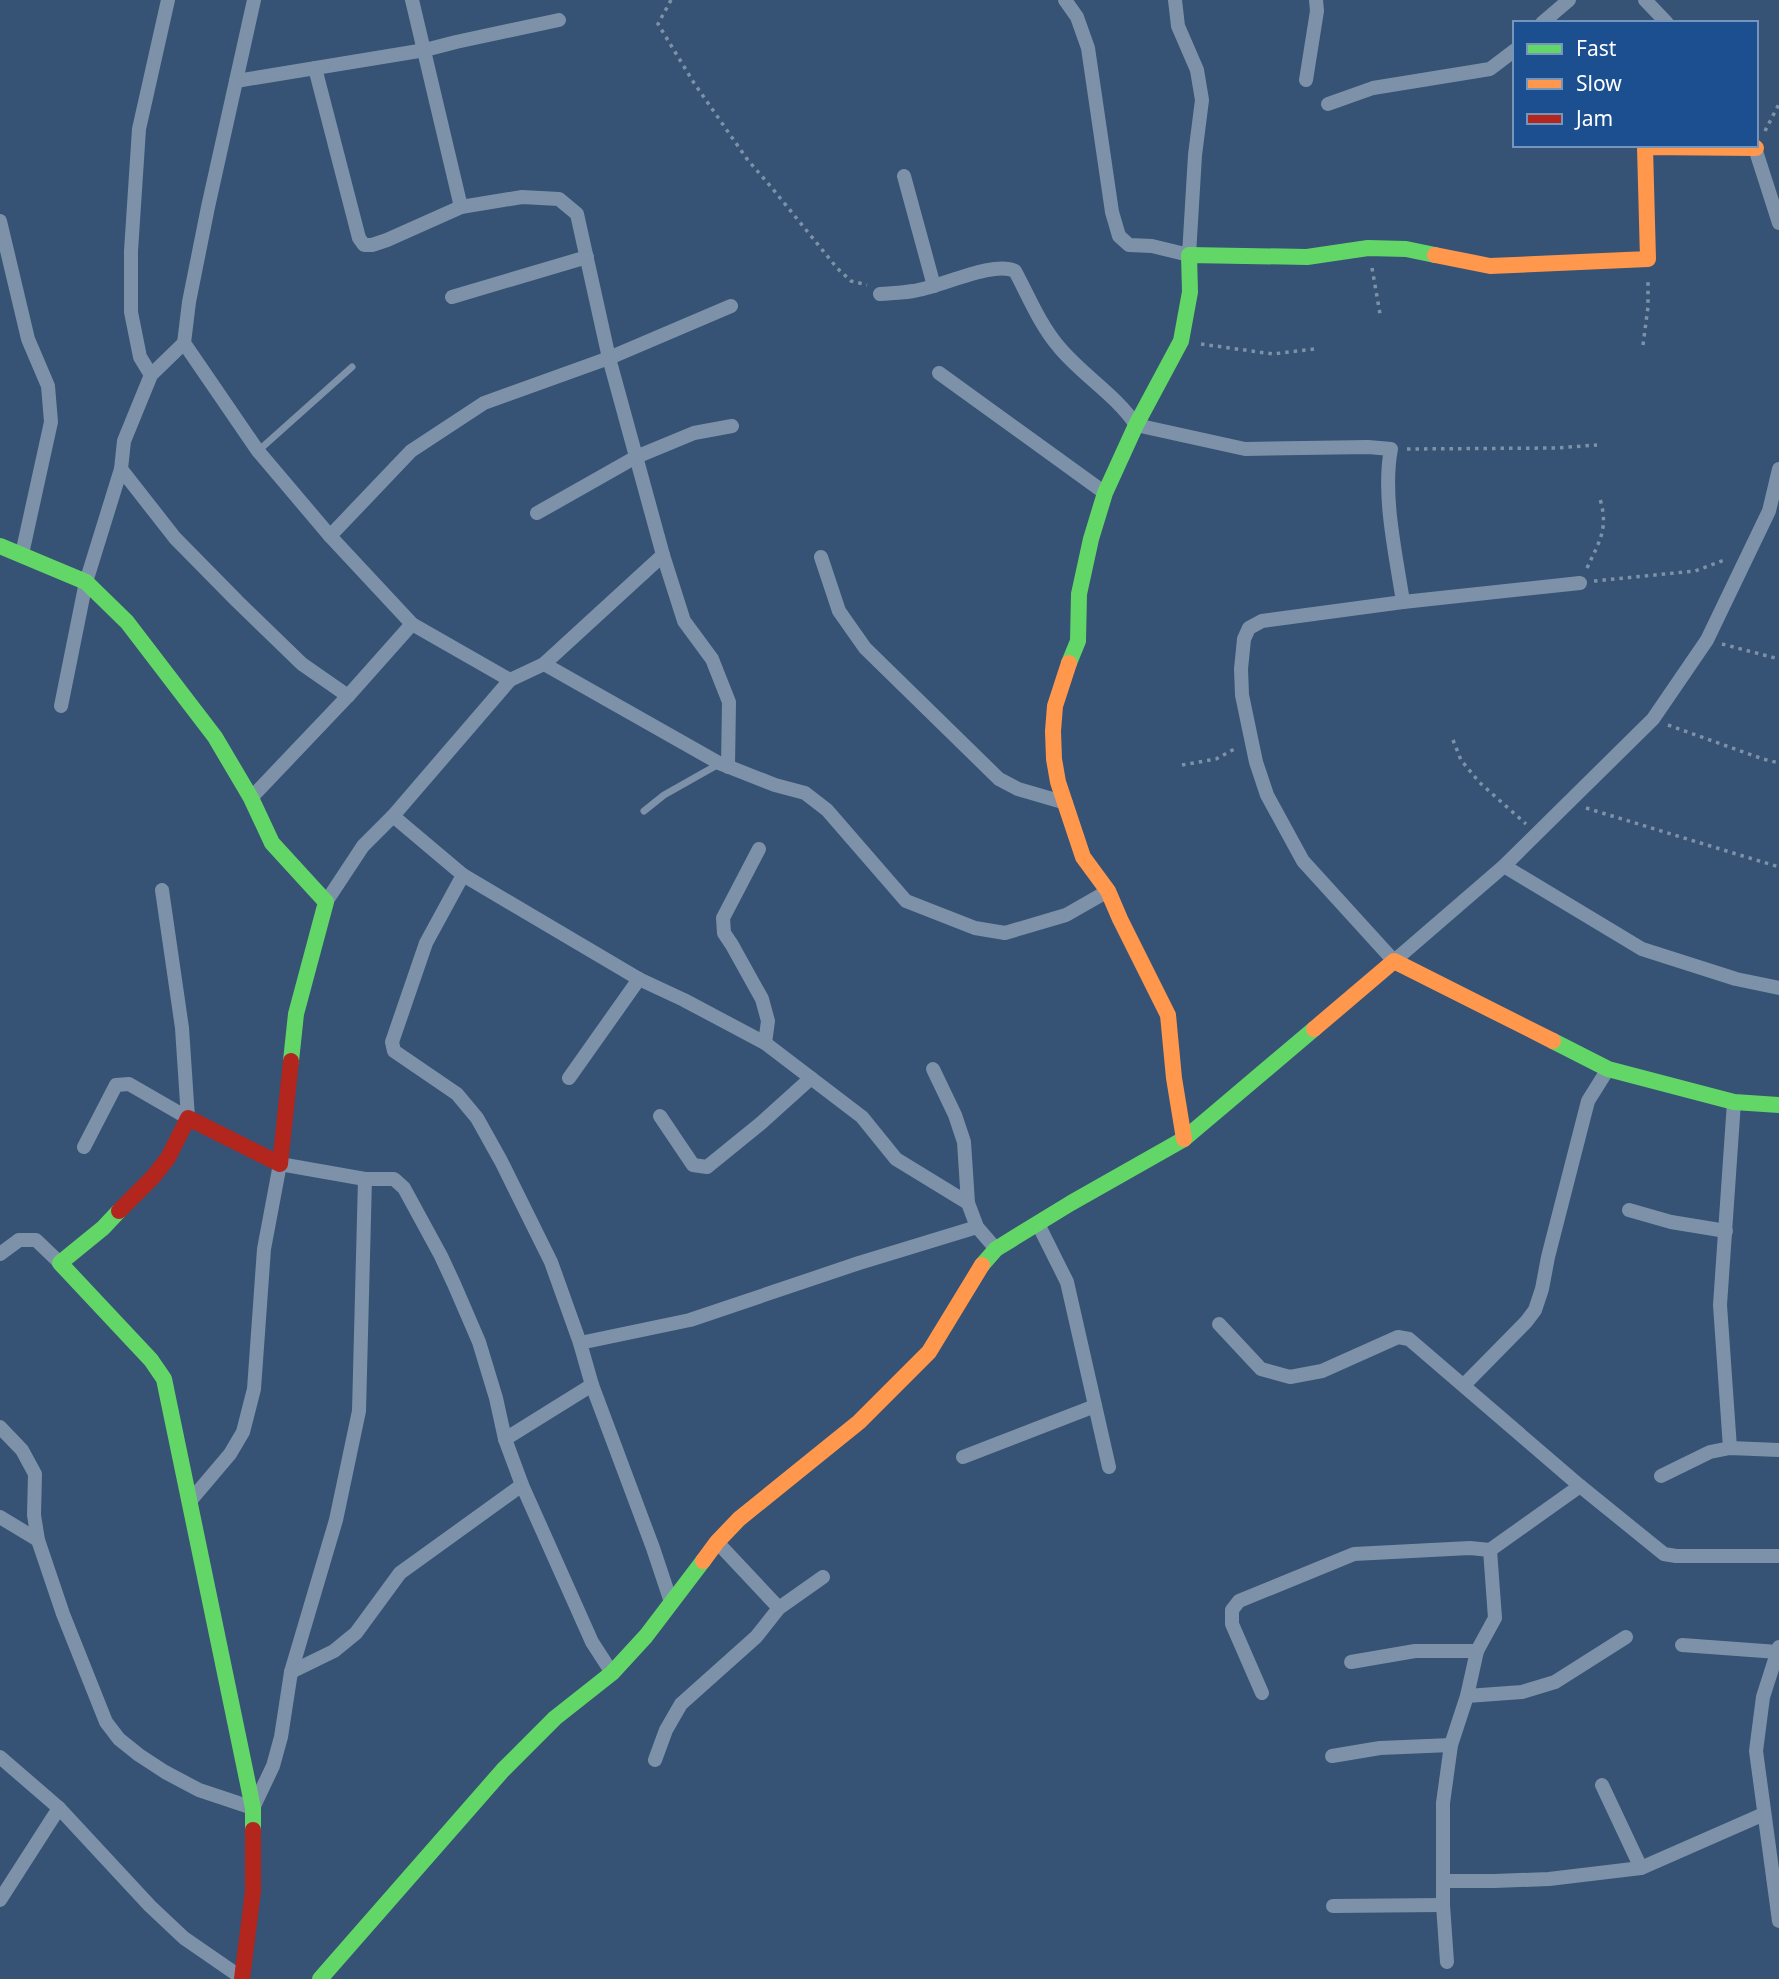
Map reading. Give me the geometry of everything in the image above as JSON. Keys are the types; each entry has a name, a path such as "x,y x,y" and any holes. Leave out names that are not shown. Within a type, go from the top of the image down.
{"street":[{"path":"151,374 140,357 131,313 131,251 139,129 168,0"},
{"path":"61,706 86,582 121,468 124,441 151,374 184,343 189,302 254,0"},
{"path":"412,0 461,207"},
{"path":"1065,0 1077,17 1088,48 1112,212 1119,236 1129,245 1152,246 1189,255 1307,257 1368,248 1406,249 1490,266 1648,259 1645,147 1755,147 1779,223"},
{"path":"1175,0 1178,26 1197,70 1202,100 1195,155 1189,255 1190,292 1181,341 1136,425 1105,493 1079,594 1078,641 1055,706 1053,731 1058,782 1075,838 1083,857 1108,891 1119,919 1168,1014 1174,1078 1184,1139"},
{"path":"1306,80 1317,11 1316,0"},
{"path":"1544,21 1569,0"},
{"path":"1645,0 1665,21"},
{"path":"236,81 425,50 559,20"},
{"path":"1328,104 1373,88 1490,69 1513,52"},
{"path":"315,68 359,238 364,245 387,240 461,207 522,197 559,199 577,214 609,358 663,555 684,621 712,659 729,702 724,765"},
{"path":"904,176 934,286"},
{"path":"0,221 28,339 48,386 51,422 22,554"},
{"path":"452,298 587,257"},
{"path":"880,294 914,291 987,270 1009,268 1016,271 1042,323 1059,348 1126,411 1136,425 1245,450 1368,447 1391,449 1390,516 1403,602"},
{"path":"331,536 411,451 484,403 609,358 731,306"},
{"path":"184,343 258,451 412,624 510,680"},
{"path":"939,373 1105,493"},
{"path":"537,513 636,457 694,433 732,426"},
{"path":"121,468 175,538 237,601 302,664 348,696"},
{"path":"320,1979 503,1770 555,1718 612,1673 646,1636 739,1518 859,1422 929,1352 979,1268 996,1249 1184,1139 1504,866 1653,719 1707,640 1749,552 1774,512 1779,469"},
{"path":"0,546 86,582 127,622 215,737 251,798 272,843 326,902"},
{"path":"191,1500 230,1454 243,1433 254,1390 264,1249 280,1164 296,1014 326,902 363,846 393,816 510,680 544,664 663,555"},
{"path":"821,557 839,611 865,648 999,779 1018,789 1066,803"},
{"path":"1580,583 1403,602 1262,621 1249,628 1244,639 1242,695 1256,762 1267,795 1303,862 1394,961 1608,1069 1734,1102 1779,1105"},
{"path":"251,798 412,624"},
{"path":"544,664 724,765 775,785 805,793 827,810 906,901 975,928 1005,933 1066,915 1108,891"},
{"path":"393,816 463,875 639,979 765,1043 862,1117 896,1159 968,1203"},
{"path":"759,849 723,918 724,933 762,999 768,1021 765,1043"},
{"path":"1504,866 1642,949 1736,979 1779,988"},
{"path":"463,875 426,943 392,1042 394,1051 457,1094 477,1118 501,1161 551,1262 592,1385 671,1602"},
{"path":"60,1263 103,1228 153,1177 168,1158 188,1118 183,1028 162,891"},
{"path":"569,1078 639,979"},
{"path":"933,1069 955,1115 964,1142 968,1203 977,1227 996,1249"},
{"path":"1464,1385 1535,1310 1588,1101 1608,1069"},
{"path":"660,1116 693,1165 706,1167 760,1124 811,1078"},
{"path":"84,1147 116,1085 129,1084 188,1118 280,1164 365,1179 394,1179 404,1188 442,1256 479,1342 505,1438 522,1485 592,1642 612,1673"},
{"path":"1730,1448 1720,1305 1734,1102"},
{"path":"253,1808 273,1766 281,1737 291,1672 336,1520 359,1411 365,1179"},
{"path":"1629,1210 1671,1222 1726,1231"},
{"path":"1038,1224 1067,1282 1109,1467"},
{"path":"580,1343 690,1321 859,1263 977,1227"},
{"path":"0,1254 19,1240 36,1240 151,1360 164,1379 253,1808 253,1891 242,1978 184,1938 150,1906 59,1808 0,1757"},
{"path":"1219,1324 1261,1368 1290,1377 1322,1371 1398,1336 1409,1339 1580,1486 1664,1554 1779,1556"},
{"path":"505,1438 592,1385"},
{"path":"963,1457 1095,1406"},
{"path":"0,1427 22,1450 36,1474 34,1515 38,1540 63,1614 106,1722 119,1739 165,1772 199,1790 253,1808"},
{"path":"1661,1476 1710,1452 1730,1448 1779,1450"},
{"path":"291,1672 334,1651 356,1633 400,1573 522,1485"},
{"path":"1262,1693 1232,1624 1232,1610 1239,1601 1354,1554 1470,1548 1490,1550 1580,1486"},
{"path":"0,1517 38,1540"},
{"path":"718,1542 779,1608"},
{"path":"1447,1962 1443,1905 1443,1803 1451,1745 1467,1696 1477,1651 1494,1618 1490,1550"},
{"path":"655,1760 666,1730 681,1704 756,1637 779,1608 823,1577"},
{"path":"1467,1696 1522,1692 1555,1682 1626,1637"},
{"path":"1682,1645 1778,1649 1763,1697 1756,1751 1779,1921"},
{"path":"1350,1662 1415,1651 1477,1651"},
{"path":"1332,1756 1380,1748 1451,1745"},
{"path":"1602,1784 1641,1868"},
{"path":"0,1900 59,1808"},
{"path":"1443,1881 1549,1878 1641,1868 1764,1814"},
{"path":"1333,1906 1443,1905"}],"lane":[{"path":"258,451 352,367"},
{"path":"644,811 664,795 724,765"}],"path":[{"path":"671,0 658,24 694,83 747,159 837,268 851,281 866,284 880,294"},
{"path":"1758,142 1779,104"},
{"path":"1368,248 1380,314"},
{"path":"1643,345 1648,307 1648,259"},
{"path":"1181,341 1273,354 1314,349"},
{"path":"1391,449 1556,448 1597,444"},
{"path":"1580,583 1604,533 1605,521 1600,499"},
{"path":"1580,583 1695,570 1749,552"},
{"path":"1707,640 1779,659"},
{"path":"1653,719 1763,759 1779,762"},
{"path":"1182,765 1216,759 1252,740"},
{"path":"1453,740 1461,760 1479,782 1536,833"},
{"path":"1567,803 1779,867"}],"traffic: fast":[{"path":"1069,663 1078,641 1079,594 1105,493 1136,425 1181,341 1190,292 1189,255 1307,257 1368,248 1406,249 1435,255"},
{"path":"0,546 86,582 127,622 215,737 251,798 272,843 326,902 296,1014 291,1061"},
{"path":"982,1265 996,1249 1184,1139 1314,1029"},
{"path":"1553,1041 1608,1069 1734,1102 1779,1105"},
{"path":"119,1211 103,1228 60,1263 151,1360 164,1379 253,1808 253,1830"},
{"path":"320,1979 503,1770 555,1718 612,1673 646,1636 703,1561"}],"traffic: slow":[{"path":"1435,255 1490,266 1648,259 1645,147 1756,148"},
{"path":"1069,663 1055,706 1054,759 1058,782 1083,857 1108,891 1168,1015 1174,1078 1184,1139"},
{"path":"1314,1029 1394,961 1553,1041"},
{"path":"703,1561 739,1519 859,1422 929,1352 982,1265"}],"traffic: jam":[{"path":"119,1211 168,1158 188,1118 280,1164 291,1061"},
{"path":"242,1979 253,1891 253,1830"}]}
